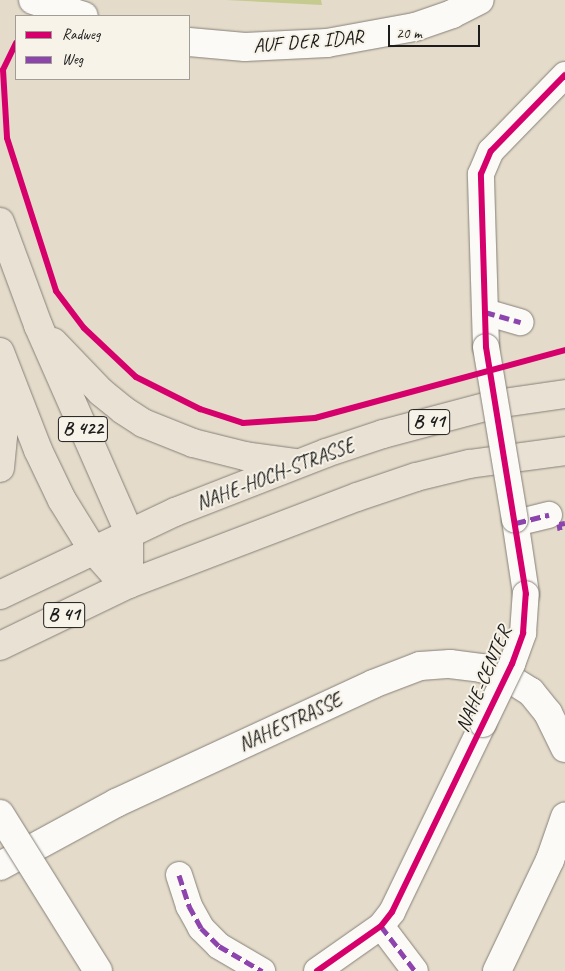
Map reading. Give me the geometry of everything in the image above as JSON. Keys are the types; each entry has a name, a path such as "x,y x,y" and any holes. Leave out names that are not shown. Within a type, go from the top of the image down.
{"main road":[{"name":"B 422","path":"0,222 38,325 129,532"},
{"path":"38,325 70,362 101,392 122,410 143,423 193,443 246,456 296,464"},
{"name":"B 422","path":"2,358 38,450 62,500 93,550"},
{"path":"0,468 4,427 2,358"},
{"name":"NAHE-HOCH-STRASSE","path":"0,595 129,532 296,464 383,434 455,414 496,404 565,394"},
{"name":"B 41","path":"0,646 129,584 357,497 416,477 469,464 565,451"},
{"path":"129,532 129,584"},
{"path":"93,550 112,571 129,584"}],"street":[{"path":"33,0 81,15"},
{"name":"AUF DER IDAR","path":"190,42 246,47 327,43 415,26 452,14 480,0"},
{"name":"NAHE-CENTER","path":"316,971 381,926 392,912 512,664 523,634 526,594 486,347 481,174 491,151 565,75"},
{"path":"485,312 521,322"},
{"path":"515,521 549,515"},
{"name":"NAHESTRASSE","path":"0,866 125,799 373,684 420,666 450,664 481,668 507,678 531,692 537,699 548,713 565,748"},
{"path":"0,814 98,971"},
{"path":"497,971 550,860 565,817"},
{"path":"179,875 189,906 202,928 219,946 262,971"},
{"path":"381,926 415,971"}],"green space":[{"path":"226,0 321,0 322,5"}],"marked path":[{"path":"485,312 521,322"},
{"path":"516,523 549,515"},
{"path":"560,530 559,524 565,523"},
{"path":"179,875 189,906 201,928 219,946 262,971"},
{"path":"381,926 415,971"}],"cycle path":[{"path":"15,45 3,70 7,138 56,291 84,328 136,377 200,409 243,423 315,418 565,350"},
{"path":"317,971 381,926 392,912 512,664 523,633 526,594 486,347 481,174 491,151 565,75"}]}
